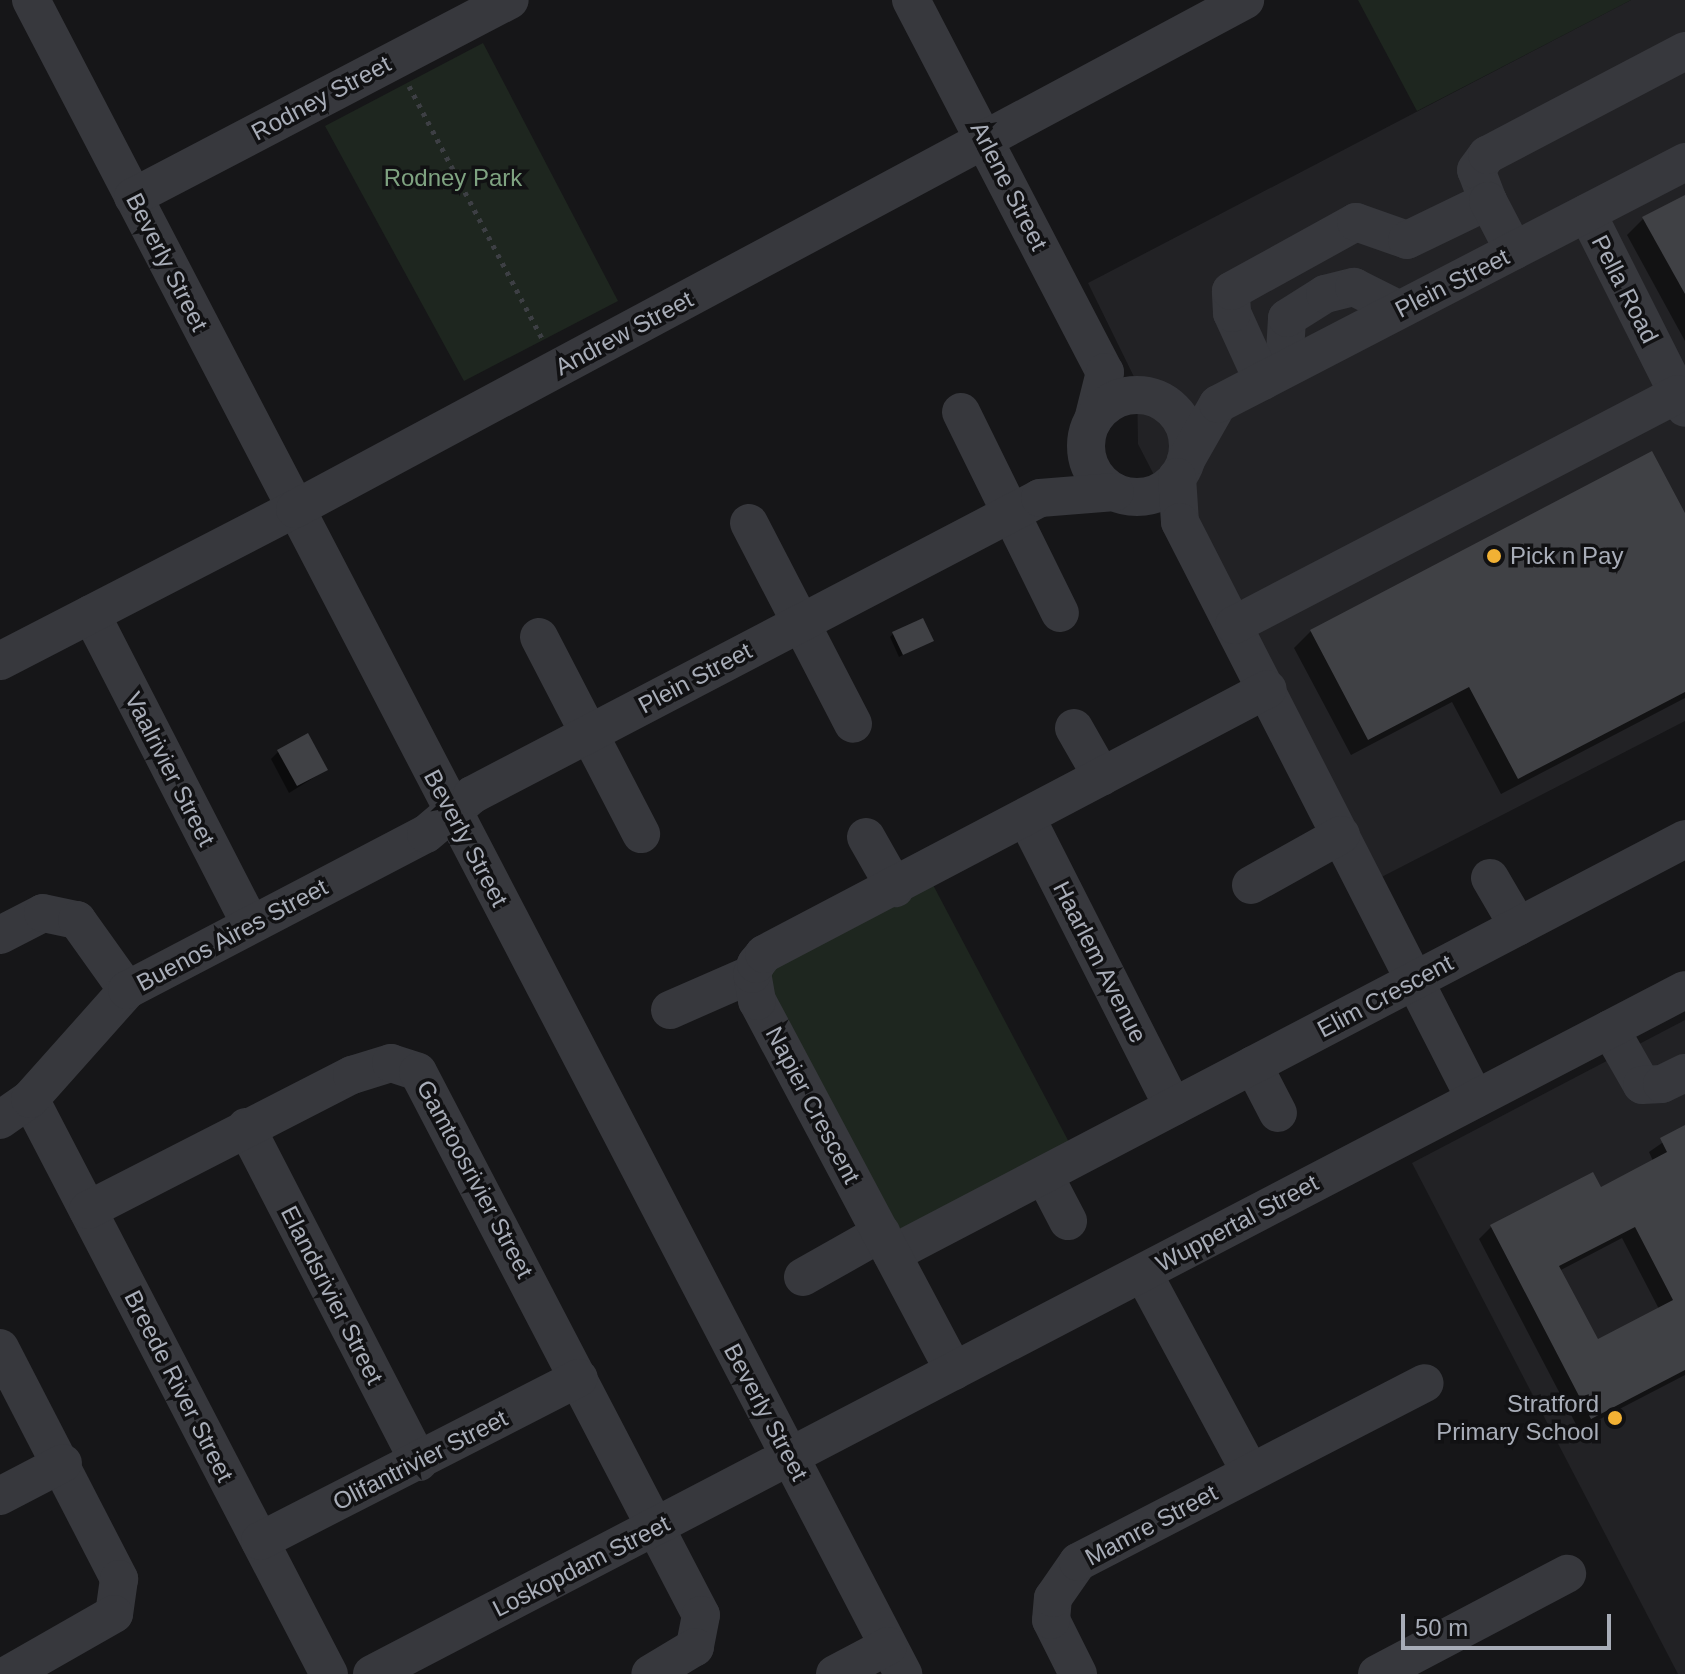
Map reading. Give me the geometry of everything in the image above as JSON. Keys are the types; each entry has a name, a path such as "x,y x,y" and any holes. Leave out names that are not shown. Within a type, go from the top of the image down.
{"street":[{"name":"Beverly Street","path":"31,0 896,1660"},
{"name":"Rodney Street","path":"133,197 510,0"},
{"name":"Arlene Street","path":"911,0 1105,372"},
{"name":"Andrew Street","path":"0,661 295,509 1245,0"},
{"path":"1514,251 1476,179 1487,155 1685,51"},
{"name":"Plein Street","path":"1161,402 1218,404 1685,162"},
{"path":"1274,375 1232,313 1229,296 1235,286 1356,222 1407,240 1488,201"},
{"name":"Pella Road","path":"1587,213 1681,401"},
{"path":"1180,522 1123,494 1091,469 1090,428 1105,372 1161,402 1185,429 1180,522 1475,1099"},
{"path":"1090,428 1120,397 1161,402"},
{"path":"1234,625 1681,401"},
{"path":"1123,494 1165,489 1182,468 1218,404"},
{"path":"961,412 1025,506 1060,613"},
{"name":"Plein Street","path":"1025,506 1090,428"},
{"name":"Plein Street","path":"452,812 472,795 1025,506 1123,494"},
{"path":"749,523 853,724"},
{"name":"Vaalrivier Street","path":"91,614 250,924"},
{"path":"539,637 641,834"},
{"path":"670,1010 752,974 764,954 895,888 1268,689"},
{"path":"1074,728 1102,777"},
{"name":"Buenos Aires Street","path":"15,1110 127,990 426,834 452,812"},
{"name":"Haarlem Avenue","path":"1026,817 1173,1107"},
{"path":"1251,885 1341,835"},
{"path":"866,837 895,888"},
{"name":"Elim Crescent","path":"887,1244 1044,1175 1685,839"},
{"path":"1490,878 1518,926"},
{"path":"0,935 43,913 77,920 127,990"},
{"name":"Napier Crescent","path":"752,974 757,1001 954,1371"},
{"name":"Wuppertal Street","path":"789,1457 1685,990"},
{"path":"1610,1029 1642,1085 1662,1084 1685,1073"},
{"name":"Gamtoosrivier Street","path":"88,1210 246,1127 378,1065 391,1063 418,1072 701,1615 701,1630 695,1647 650,1674"},
{"path":"1253,1065 1278,1113"},
{"name":"Breede River Street","path":"15,1110 88,1210 329,1674"},
{"name":"Elandsrivier Street","path":"246,1127 419,1462"},
{"path":"1044,1175 1068,1221"},
{"path":"803,1277 887,1244"},
{"path":"1143,1273 1250,1472"},
{"path":"0,1348 114,1562 119,1596 114,1614 97,1629 9,1674"},
{"name":"Olifantrivier Street","path":"260,1541 579,1378"},
{"name":"Mamre Street","path":"1078,1674 1051,1620 1061,1582 1078,1562 1425,1383"},
{"name":"Loskopdam Street","path":"372,1674 789,1457"},
{"path":"0,1496 63,1463"},
{"path":"1377,1674 1567,1574"},
{"path":"835,1674 896,1660"}],"path":[{"path":"395,59 558,368"}],"shaded area":[{"path":"1631,0 1685,0 1685,721 1366,885 1138,444 1137,383 1088,283"},
{"name":"Stratford Primary School","path":"1685,1020 1685,1674 1678,1674 1412,1163"}],"green space":[{"path":"1358,0 1631,0 1417,111"},
{"name":"Rodney Park","path":"483,43 618,301 464,381 325,126"},
{"path":"932,883 1071,1146 898,1230 766,989 767,973"}],"building":[{"path":"1685,195 1685,294 1642,217"},
{"path":"1652,451 1685,513 1685,692 1518,779 1469,687 1368,740 1310,630"},
{"path":"923,618 934,641 903,655 892,632"},
{"path":"308,733 328,770 297,786 277,750"},
{"path":"1685,1125 1685,1370 1591,1419 1490,1225 1593,1172 1601,1187 1667,1152 1660,1138","holes":["1635,1227 1673,1300 1598,1339 1559,1266"]}],"place":[{"name":"Pick n Pay","path":"1494,556"},
{"name":"Stratford Primary School","path":"1615,1418"}]}
